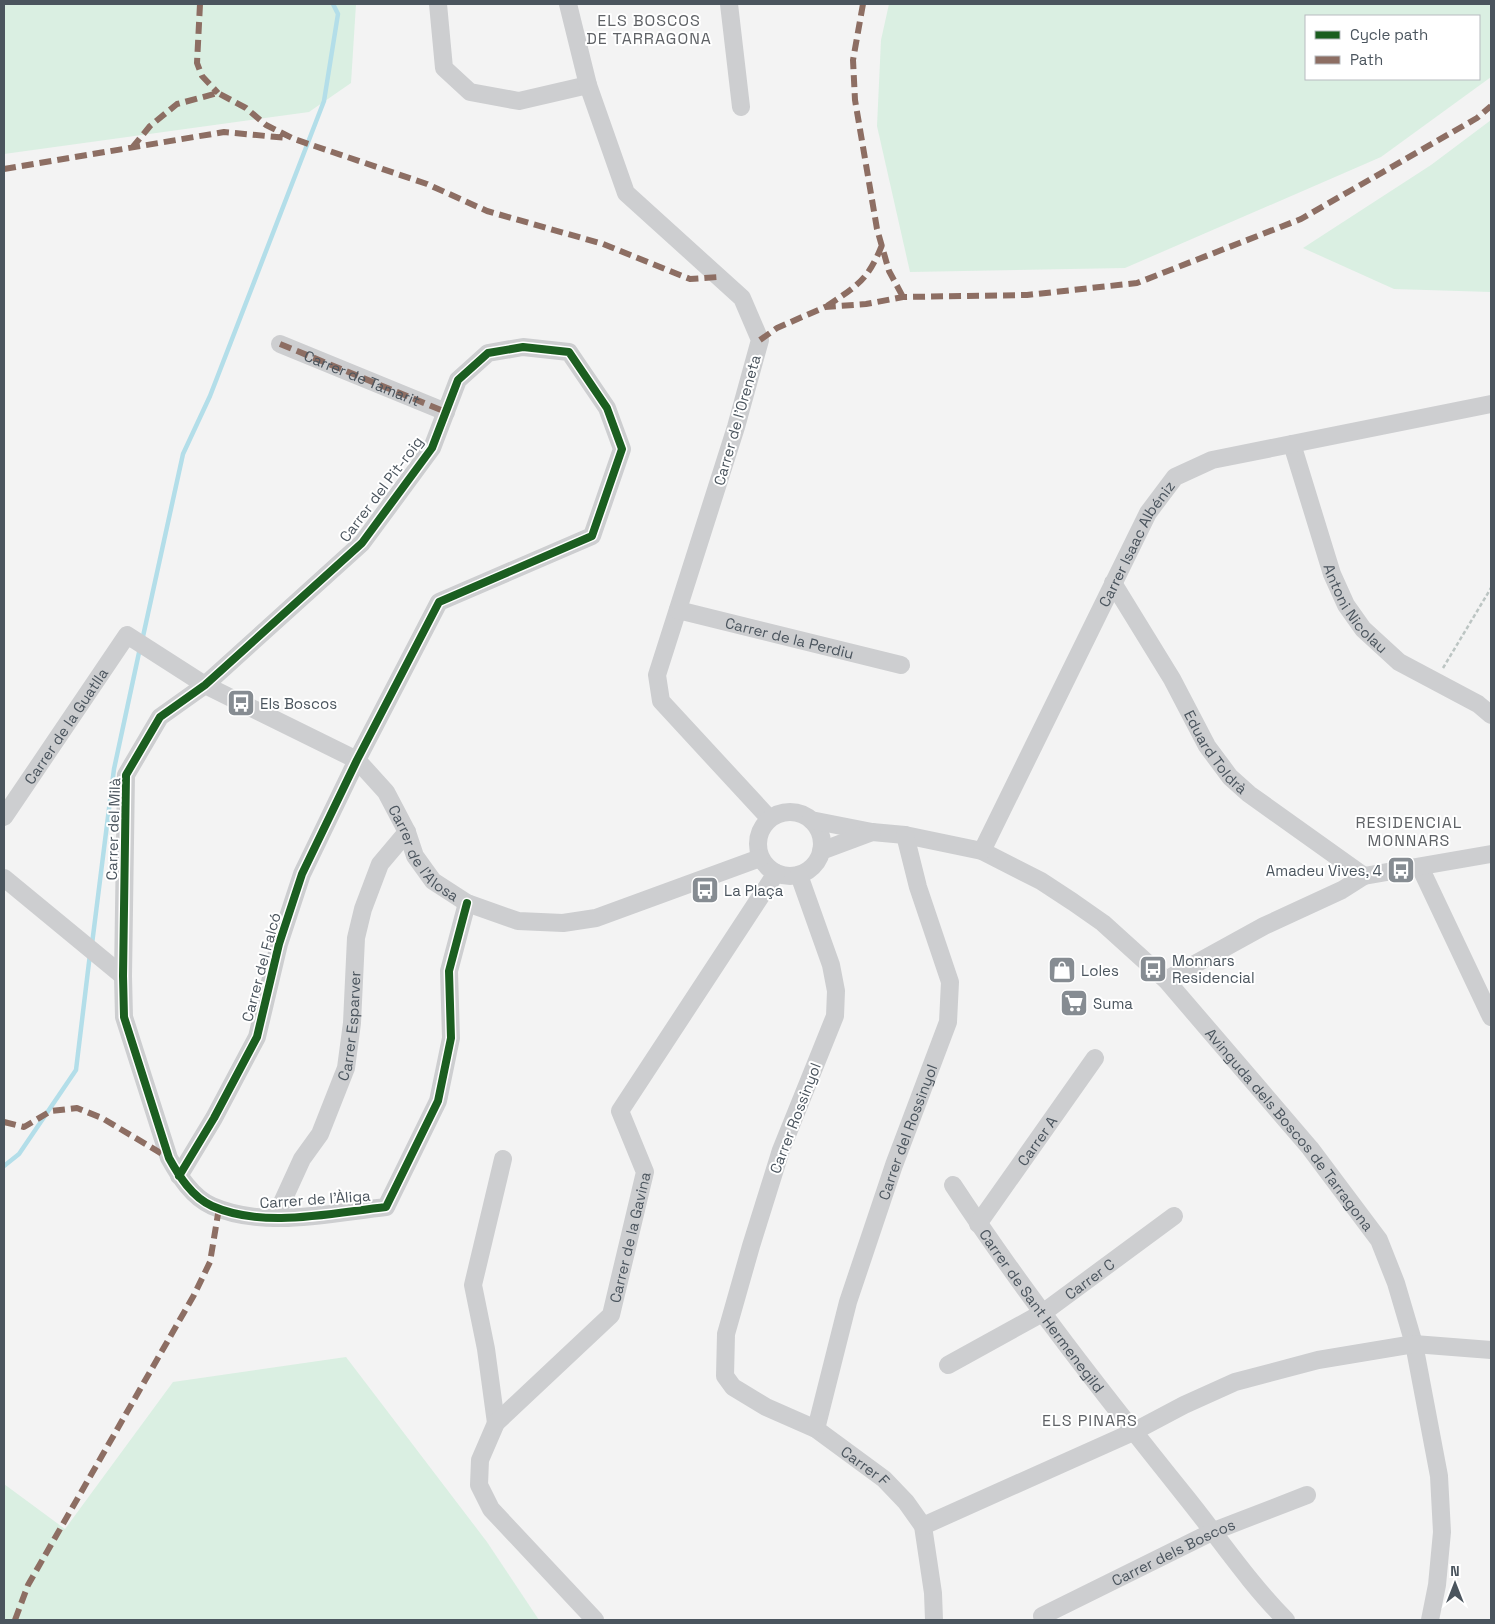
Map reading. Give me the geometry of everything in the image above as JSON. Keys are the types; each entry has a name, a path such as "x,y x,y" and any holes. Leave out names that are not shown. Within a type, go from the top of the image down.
{"street":[{"path":"438,4 444,68 470,92 519,101 588,85"},
{"name":"Carrer de l'Oreneta","path":"568,4 588,85 626,193 742,298 760,340 736,427 657,675 661,701 770,818"},
{"path":"729,4 741,107"},
{"name":"Carrer de Tamarit","path":"280,344 446,412"},
{"name":"Carrer del Pit-roig","path":"205,685 362,543 432,448 458,380 488,353 523,347 569,352 608,408 622,449 592,536 439,602 357,760"},
{"name":"Carrer Isaac Albéniz","path":"982,851 1148,513 1175,477 1212,460 1491,404"},
{"name":"Antoni Nicolau","path":"1292,444 1332,574 1346,606 1363,629 1400,662 1478,704 1491,715"},
{"name":"Eduard Toldrà","path":"1113,583 1172,680 1207,746 1230,778 1249,794 1364,876"},
{"name":"Carrer de la Perdiu","path":"678,610 901,665"},
{"name":"Carrer de l'Alosa","path":"130,637 205,685 357,760 386,792 407,832 415,856 432,881 467,904 518,921 563,923 588,919 760,858"},
{"name":"Carrer de la Guatlla","path":"4,817 130,637"},
{"name":"Carrer del Milà","path":"123,976 126,775 160,717 205,685"},
{"name":"Carrer del Falcó","path":"179,1176 214,1118 257,1038 279,944 302,874 357,760"},
{"path":"791,811 802,814 811,820 819,829 822,840 821,851 813,866 799,875 787,876 776,873 767,867 760,858 758,837 762,827 770,818 780,813 791,811"},
{"name":"Avinguda dels Boscos de Tarragona","path":"811,820 872,832 905,835 982,851 1041,881 1073,902 1103,923 1166,980 1310,1148 1379,1240 1396,1283 1414,1344 1439,1476 1442,1532 1437,1585 1430,1620"},
{"name":"Carrer Esparver","path":"276,1218 298,1166 320,1134 346,1068 352,1023 356,938 363,909 380,864 407,832"},
{"path":"821,851 872,832"},
{"name":"Carrer del Rossinyol","path":"816,1429 848,1302 894,1165 948,1022 950,982 918,887 905,835"},
{"path":"1166,980 1264,926 1342,890 1364,876 1491,854"},
{"path":"1420,867 1491,1017"},
{"name":"Carrer de la Gavina","path":"595,1620 491,1510 479,1485 480,1460 496,1423 611,1315 645,1172 620,1111 776,873"},
{"name":"Carrer Rossinyol","path":"724,1365 726,1334 781,1150 835,1016 836,991 831,965 799,875"},
{"path":"4,878 123,976"},
{"name":"Carrer de l'Àliga","path":"123,976 124,1016 162,1138 169,1158 179,1176 192,1191 211,1205 250,1218 276,1218 386,1207 438,1101 451,1038 449,971 467,904"},
{"name":"Carrer A","path":"978,1224 1096,1058"},
{"path":"496,1423 486,1350 473,1285 503,1159"},
{"name":"Carrer de Sant Hermenegild","path":"953,1185 978,1224 1134,1432 1214,1531 1264,1598 1286,1620"},
{"name":"Carrer C","path":"948,1364 1044,1312 1174,1216"},
{"path":"923,1526 1134,1432 1184,1405 1235,1382 1318,1360 1414,1344 1491,1350"},
{"name":"Carrer F","path":"724,1365 725,1376 733,1387 766,1407 816,1429 884,1479 906,1502 923,1526 933,1593 934,1620"},
{"name":"Carrer dels Boscos","path":"1042,1616 1214,1531 1307,1495"}],"path":[{"path":"1434,681 1491,588"}],"green space":[{"path":"4,4 356,4 351,83 309,112 4,154"},
{"path":"889,4 1491,4 1491,77 1381,157 1125,268 910,272 877,126 881,40"},
{"path":"1491,120 1491,292 1394,289 1303,248 1431,165"},
{"path":"346,1357 487,1542 539,1620 4,1620 4,1484 65,1529 173,1382"}],"waterway":[{"path":"142,641 183,454 210,396 324,101 338,14 333,4"},
{"path":"92,944 114,769 140,648"},
{"path":"4,1166 19,1154 76,1070 90,954"}],"marked path":[{"path":"200,4 197,63 202,76 218,93"},
{"path":"863,4 853,60 855,100 877,229 889,271 903,297"},
{"path":"132,148 150,126 177,104 218,93 246,108 266,125 294,139 427,184 487,211 603,244 690,279 718,277"},
{"path":"760,340 777,328 825,307 866,304 903,297 1027,295 1137,283 1301,219 1477,118 1491,106"},
{"path":"4,169 224,132 287,138"},
{"path":"827,306 861,281 872,266 882,245"},
{"path":"280,344 446,412"},
{"path":"4,1122 24,1127 51,1111 77,1108 102,1118 169,1158"},
{"path":"15,1620 28,1585 194,1295 210,1262 219,1208"}],"cycle path":[{"path":"179,1176 214,1118 257,1037 279,944 302,874 357,760 439,602 592,536 622,449 607,408 569,352 523,347 488,353 458,380 432,448 362,543 205,685 160,717 126,775 124,1017 169,1158 177,1172 182,1179 192,1192 212,1206 232,1213 253,1217 298,1217 386,1207 438,1101 451,1038 449,971 467,903"}],"place":[{"name":"Els Boscos","path":"241,703"},
{"name":"Amadeu Vives, 4","path":"1401,870"},
{"name":"La Plaça","path":"705,890"},
{"name":"Monnars Residencial","path":"1153,969"},
{"name":"Loles","path":"1062,970"},
{"name":"Suma","path":"1074,1003"}],"district":[{"name":"ELS BOSCOS DE TARRAGONA","path":"649,29"},
{"name":"RESIDENCIAL MONNARS","path":"1409,831"},
{"name":"ELS PINARS","path":"1090,1420"}]}
